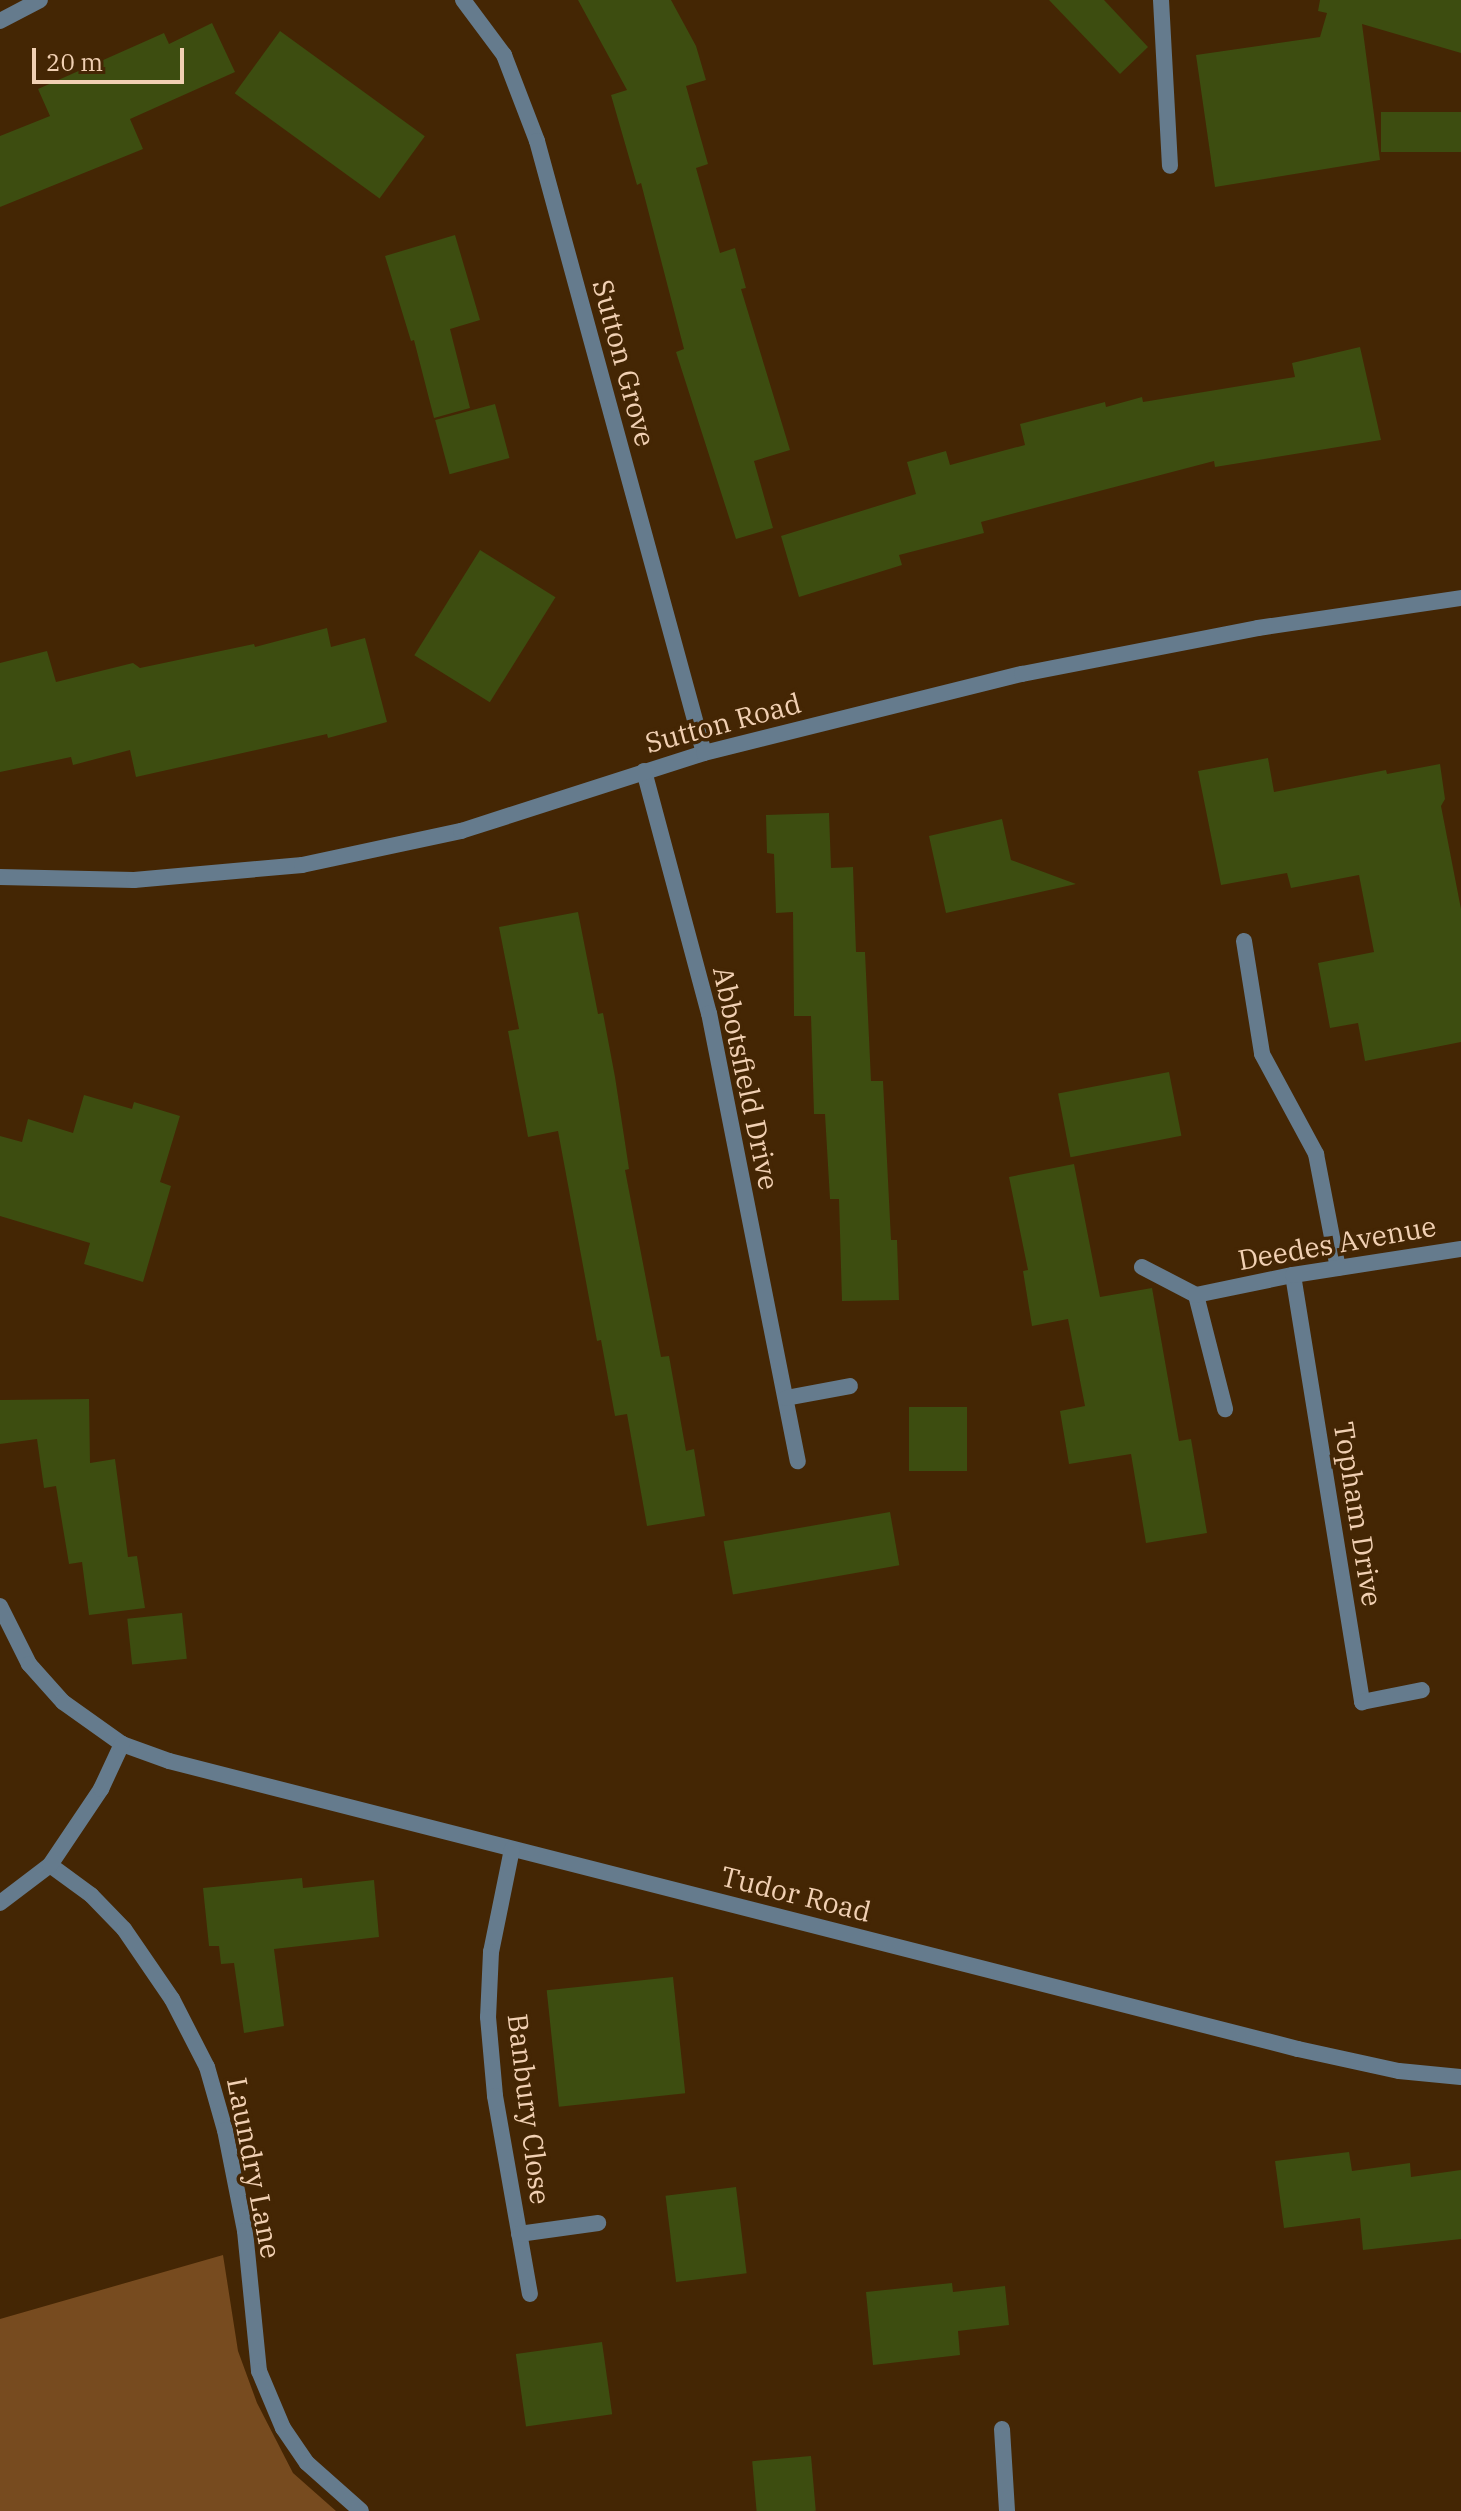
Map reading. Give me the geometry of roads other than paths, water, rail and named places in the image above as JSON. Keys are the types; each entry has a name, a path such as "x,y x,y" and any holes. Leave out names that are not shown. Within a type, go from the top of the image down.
{"street":[{"path":"0,21 40,0"},
{"name":"Sutton Grove","path":"463,0 504,55 537,141 704,753"},
{"path":"1161,0 1170,166"},
{"name":"Sutton Road","path":"0,877 134,880 302,865 461,831 704,753 1022,674 1258,628 1461,598"},
{"name":"Abbotsfield Drive","path":"644,771 709,1013 798,1461"},
{"path":"1244,941 1262,1054 1316,1154 1338,1268"},
{"name":"Deedes Avenue","path":"1196,1295 1293,1275 1461,1249"},
{"path":"1142,1267 1196,1295 1225,1409"},
{"name":"Topham Drive","path":"1293,1275 1362,1702 1422,1690"},
{"path":"786,1398 850,1386"},
{"path":"0,1606 29,1664 63,1702 122,1744 101,1789 50,1865 0,1903"},
{"name":"Tudor Road","path":"122,1744 169,1761 1298,2049 1399,2071 1461,2077"},
{"name":"Banbury Close","path":"512,1849 491,1952 488,2017 495,2096 530,2294"},
{"name":"Laundry Lane","path":"50,1865 91,1895 124,1929 172,1999 207,2067 225,2130 245,2231 259,2371 283,2428 307,2463 361,2511"},
{"name":"Banbury Close","path":"519,2234 598,2223"},
{"path":"1002,2429 1007,2511"}]}
